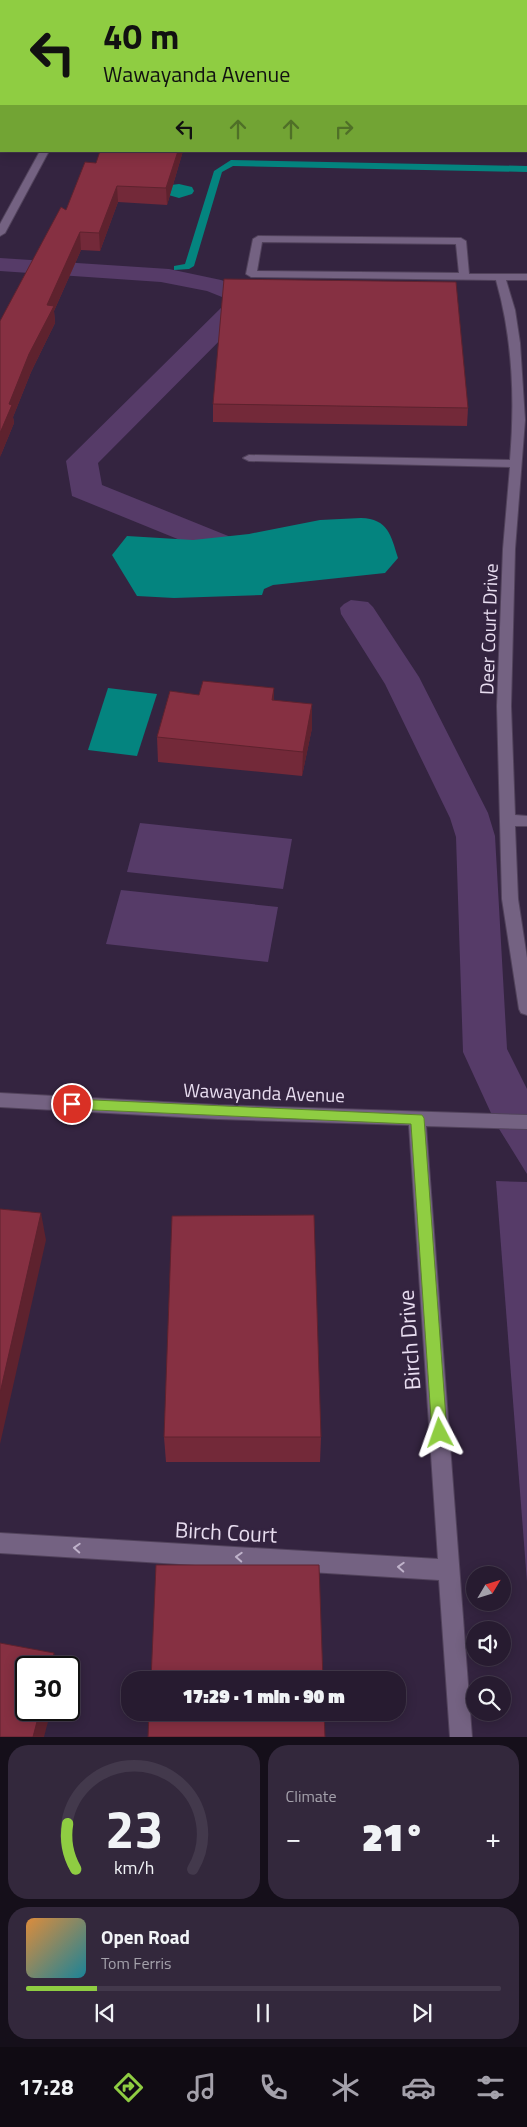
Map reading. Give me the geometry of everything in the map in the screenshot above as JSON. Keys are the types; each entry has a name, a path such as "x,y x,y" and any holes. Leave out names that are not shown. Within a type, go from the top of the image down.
{"street":[{"path":"0,233 44,152"},
{"path":"464,276 461,241 258,239 251,274 527,277"},
{"name":"Deer Court Drive","path":"500,277 510,310 519,420 509,549 504,706 510,899 527,1009"},
{"path":"249,458 516,464"},
{"path":"513,497 527,498"},
{"path":"507,820 527,821"},
{"name":"Wawayanda Avenue","path":"0,1100 218,1112 527,1122"},
{"name":"Birch Drive","path":"417,1118 461,1737"},
{"name":"Birch Court","path":"0,1543 450,1570"}],"shaded area":[{"path":"179,184 192,187 194,191 192,194 179,198 165,194 171,185"},
{"path":"0,258 169,269 221,280 253,291 253,307 98,463 102,485 253,546 234,562 72,496 66,461 226,303 227,299 207,291 161,282 0,271"},
{"path":"361,518 377,521 383,525 393,542 398,558 385,573 273,585 264,589 262,595 174,598 137,596 112,555 127,536 193,540 249,534 320,520"},
{"path":"351,600 368,602 373,607 419,677 488,813 495,836 507,1049 527,1089 527,1174 496,1124 463,1052 456,837 450,818 385,684 341,614 340,608"},
{"path":"108,688 157,694 137,756 88,750"},
{"path":"140,823 292,839 283,889 127,872"},
{"path":"121,890 278,907 268,962 106,944"},
{"path":"496,1181 527,1182 527,1582"}],"building":[{"path":"100,152 178,152 166,188 117,186 99,233 80,232 47,305 54,306 29,354 9,404 12,405 0,433 0,321 61,207 66,210 85,162 96,163"},
{"path":"224,279 456,282 468,408 213,404"},
{"path":"203,681 274,688 272,700 312,704 303,752 157,737 170,691 199,695"},
{"path":"0,1209 41,1213 0,1393"},
{"path":"314,1215 321,1437 164,1437 172,1216"},
{"path":"156,1565 319,1565 323,1671 151,1671"},
{"path":"0,1643 54,1653 53,1656 15,1656 15,1721 37,1721 33,1737 0,1737"},
{"path":"149,1721 324,1721 325,1737 148,1737"}],"waterway":[{"path":"177,268 189,266 218,171 231,163 527,169"}],"route":[{"path":"72,1104 218,1112 417,1118 440,1433"}]}
